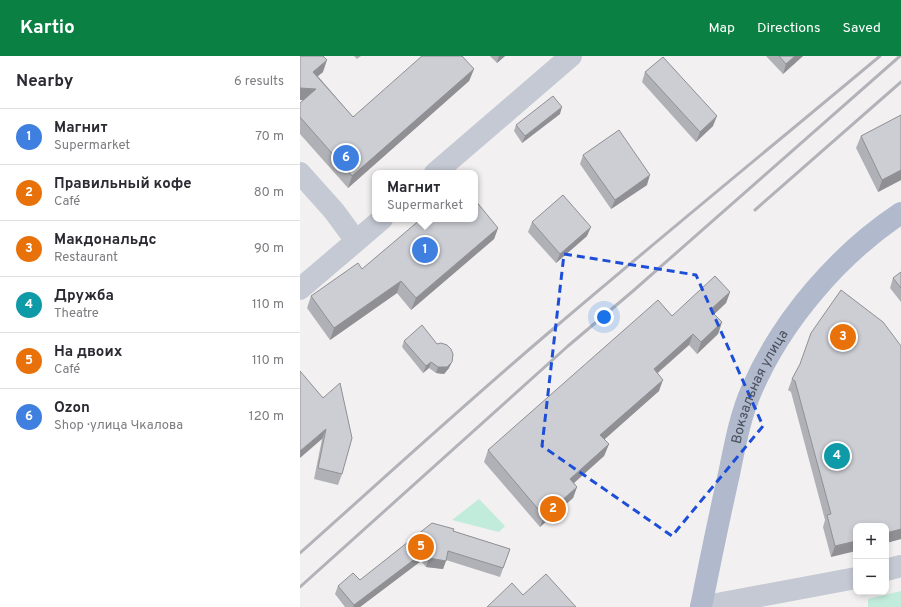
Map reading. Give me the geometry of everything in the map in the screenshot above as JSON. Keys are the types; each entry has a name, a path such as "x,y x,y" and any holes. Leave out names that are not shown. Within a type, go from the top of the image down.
{"main road":[{"name":"Вокзальная улица","path":"701,607 740,423 752,390 768,356 792,320 823,281 848,255 883,225 901,213"}],"street":[{"path":"438,170 571,56"},
{"path":"300,173 334,211 356,241"},
{"path":"300,290 378,222"},
{"path":"889,569 901,566"},
{"path":"701,607 853,579"}],"highlighted area":[{"path":"564,254 696,275 763,426 672,536 542,446"}],"green space":[{"path":"479,499 505,526 499,532 452,520"},
{"path":"901,591 901,607 868,607 868,599"}],"building":[{"path":"300,56 323,56 327,60 313,72 353,117 422,56 462,56 474,69 352,176 300,117 300,103 316,89 300,88"},
{"path":"779,56 795,56 786,64"},
{"path":"663,57 717,116 700,132 645,72"},
{"path":"553,96 562,107 525,136 516,125"},
{"path":"901,115 901,170 882,180 861,136"},
{"path":"619,130 650,175 615,200 583,155"},
{"path":"563,195 591,227 560,254 532,222"},
{"path":"478,204 498,228 416,298 401,281 334,328 311,296 358,263 362,269 417,222 478,222"},
{"path":"901,272 901,288 893,278"},
{"path":"715,276 730,292 710,310 722,322 701,342 693,334 654,369 663,380 600,435 609,444 570,479 577,487 544,516 488,450 658,300 672,316"},
{"path":"841,290 883,322 901,346 901,529 889,532 889,523 853,523 853,542 835,546 827,515 831,514 795,381 792,379 800,364 811,333"},
{"path":"422,325 437,344 441,343 447,345 451,349 453,354 452,362 447,367 438,367 431,362 426,366 404,341"},
{"path":"300,371 323,398 340,383 352,438 342,474 318,468 326,429 300,451"},
{"path":"432,523 454,529 453,531 510,549 503,568 448,551 446,561 429,558 424,552 354,605 338,586 353,573 360,580"},
{"path":"546,574 576,607 487,607 512,583 523,595"}],"railway":[{"path":"300,553 426,440 634,260 880,56"},
{"path":"300,587 568,346 633,291 900,56"},
{"path":"755,210 901,82"}],"place":[{"name":"Ozon","path":"346,158"},
{"name":"Магнит","path":"425,250"},
{"name":"Макдональдс","path":"843,337"},
{"name":"Дружба","path":"837,456"},
{"name":"Правильный кофе","path":"553,509"},
{"name":"На двоих","path":"421,547"}]}
